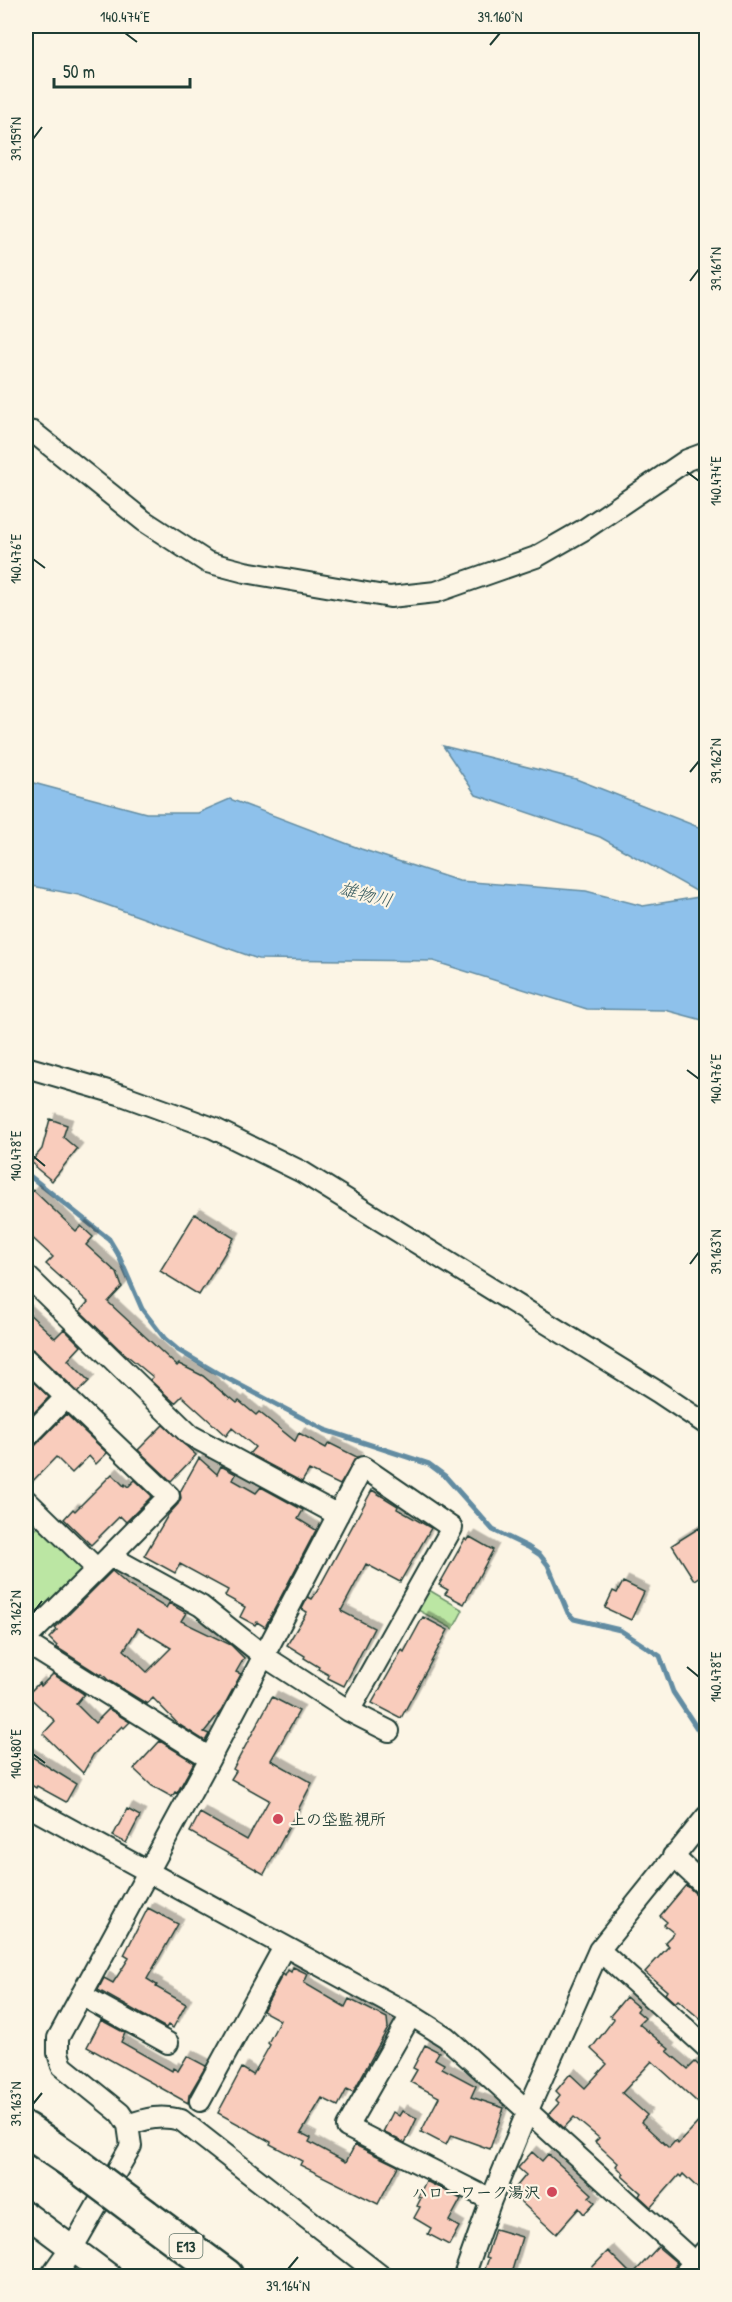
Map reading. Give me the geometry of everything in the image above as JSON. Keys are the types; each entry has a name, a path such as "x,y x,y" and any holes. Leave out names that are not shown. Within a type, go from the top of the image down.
{"highway":[{"name":"E13","path":"26,2130 77,2165 226,2277"}],"street":[{"path":"26,431 33,432 144,521 207,562 245,572 390,597 436,592 536,557 585,529 687,460 706,453"},
{"path":"26,1067 122,1095 213,1128 302,1172 706,1424"},
{"path":"26,1275 190,1436 338,1515"},
{"path":"26,1359 169,1496 26,1641 210,1758"},
{"path":"26,1438 65,1398"},
{"path":"53,2277 72,2249 131,2146 128,2125 120,2113 62,2066 58,2053 58,2038 210,1758 363,1467 452,1528 349,1711"},
{"path":"26,1500 103,1562 201,1606 264,1656 349,1711 389,1731"},
{"path":"26,1805 411,2015 446,2037 698,2266"},
{"path":"464,2277 491,2200 528,2110 599,1950 706,1816"},
{"path":"673,1856 706,1887"},
{"path":"201,2101 284,1947"},
{"path":"599,1950 706,2047"},
{"path":"81,1995 168,2043"},
{"path":"411,2015 347,2127 491,2200"},
{"path":"128,2125 149,2118 166,2116 181,2120 381,2277"},
{"path":"26,2214 109,2277"}],"green space":[{"path":"45,1519 96,1568 26,1639 26,1540"},
{"path":"429,1590 463,1610 453,1629 418,1610"}],"water":[{"name":"雄物川","path":"443,746 576,779 706,830 706,1021 665,1010 587,1009 433,961 258,959 79,895 26,885 26,781 146,813 198,813 230,799 361,849 459,881 586,891 643,906 705,896 600,837 476,795"}],"building":[{"path":"50,1119 67,1125 63,1137 77,1149 52,1181 31,1162 42,1149"},
{"path":"33,1190 76,1231 81,1226 93,1237 86,1245 117,1273 122,1287 108,1302 177,1366 179,1364 203,1376 230,1399 237,1403 239,1401 256,1415 259,1412 295,1441 299,1433 326,1448 329,1443 357,1457 340,1485 309,1470 302,1482 249,1454 255,1447 232,1428 226,1436 182,1396 175,1403 150,1380 153,1377 118,1348 80,1311 88,1302 46,1264 53,1257 26,1232 26,1198"},
{"path":"195,1214 234,1238 199,1295 160,1271"},
{"path":"26,1311 55,1338 64,1329 81,1346 68,1360 89,1381 78,1392 34,1350 26,1347"},
{"path":"26,1375 49,1397 26,1421"},
{"path":"66,1414 107,1453 96,1464 89,1456 72,1473 56,1457 26,1488 26,1451 35,1446"},
{"path":"163,1425 196,1455 171,1481 138,1450"},
{"path":"199,1458 217,1474 221,1466 236,1474 233,1480 256,1493 261,1487 303,1510 298,1519 316,1530 265,1627 257,1622 255,1625 240,1617 245,1607 225,1596 228,1590 180,1564 175,1573 144,1556 168,1515 178,1504 181,1498 180,1492"},
{"path":"112,1474 124,1486 125,1484 128,1487 135,1480 152,1496 126,1522 120,1516 91,1545 64,1519"},
{"path":"372,1490 398,1506 397,1509 431,1528 400,1582 366,1564 341,1611 374,1628 344,1686 328,1678 329,1675 287,1645 307,1612 302,1609 308,1597 312,1599 316,1593"},
{"path":"699,1528 706,1539 706,1572 694,1580 672,1545"},
{"path":"470,1537 493,1550 464,1604 445,1594 448,1590 439,1585 465,1539 467,1541"},
{"path":"112,1571 129,1586 166,1608 169,1603 186,1613 181,1621 231,1645 244,1658 236,1672 241,1674 221,1711 204,1732 209,1734 205,1741 178,1724 153,1698 147,1704 56,1647 49,1638 57,1630 55,1628","holes":["138,1628 171,1648 147,1672 124,1650"]},
{"path":"623,1582 644,1592 631,1620 605,1608 613,1591 617,1593"},
{"path":"423,1617 448,1630 401,1718 372,1703"},
{"path":"53,1674 84,1694 76,1704 95,1723 109,1709 130,1722 124,1728 122,1726 93,1755 83,1773 43,1734 55,1721 27,1695"},
{"path":"272,1697 299,1711 271,1760 312,1783 264,1874 190,1832 200,1813 247,1840 269,1800 231,1779 236,1771 233,1769"},
{"path":"160,1741 194,1762 177,1793 175,1792 172,1797 152,1786 134,1769"},
{"path":"26,1753 76,1784 66,1802 26,1782"},
{"path":"127,1809 140,1816 126,1843 113,1836"},
{"path":"686,1885 706,1903 706,2024 678,2000 675,2003 665,1994 667,1991 645,1972 669,1946 665,1942 674,1933 664,1925 667,1922 660,1916"},
{"path":"148,1908 178,1924 147,1979 157,1985 156,1987 186,2004 173,2028 168,2025 166,2028 98,1990 104,1978 113,1983 129,1958 124,1955"},
{"path":"293,1967 308,1974 304,1983 345,2007 349,1999 387,2018 388,2028 353,2092 347,2089 338,2106 322,2098 301,2133 311,2138 309,2142 346,2162 355,2145 398,2166 378,2204 300,2165 302,2161 218,2113 242,2068 253,2075 270,2045 268,2043 280,2020 263,2011 283,1974 285,1976 288,1970 291,1972"},
{"path":"626,1997 639,2008 637,2011 645,2018 639,2024 669,2049 667,2051 688,2069 695,2062 706,2072 706,2110 652,2061 622,2093 647,2115 641,2122 669,2148 675,2141 678,2144 706,2114 706,2196 683,2174 681,2177 679,2175 651,2207 639,2196 641,2193 622,2176 624,2174 616,2166 618,2163 595,2142 599,2138 574,2117 564,2128 549,2114 559,2103 556,2100 560,2095 556,2091 570,2074 585,2088 607,2064 591,2049 614,2019 610,2016"},
{"path":"101,2020 125,2033 121,2042 172,2071 173,2068 178,2071 187,2056 206,2066 189,2095 188,2103 87,2047"},
{"path":"425,2045 439,2052 435,2059 444,2064 442,2068 476,2086 471,2097 504,2108 490,2149 451,2135 446,2145 421,2132 439,2097 410,2082 417,2070 413,2068"},
{"path":"402,2111 417,2118 405,2143 383,2132 393,2112 399,2116"},
{"path":"532,2152 542,2161 548,2154 592,2194 589,2197 595,2202 584,2214 579,2208 556,2234 511,2193 526,2175 518,2168"},
{"path":"426,2181 461,2199 449,2221 459,2227 449,2245 428,2234 431,2228 414,2218 420,2207 417,2206 421,2198 418,2197"},
{"path":"495,2229 522,2237 510,2277 482,2277"},
{"path":"658,2247 677,2263 665,2277 583,2277 608,2251 629,2272 634,2273"}],"waterway":[{"path":"26,1173 109,1239 142,1309 165,1339 178,1350 325,1430 429,1464 445,1476 493,1530 540,1555 548,1565 568,1613 574,1619 620,1630 660,1656 673,1692 706,1742"}],"place":[{"name":"上の垈監視所","path":"278,1819"},
{"name":"ハローワーク湯沢","path":"552,2192"}]}
